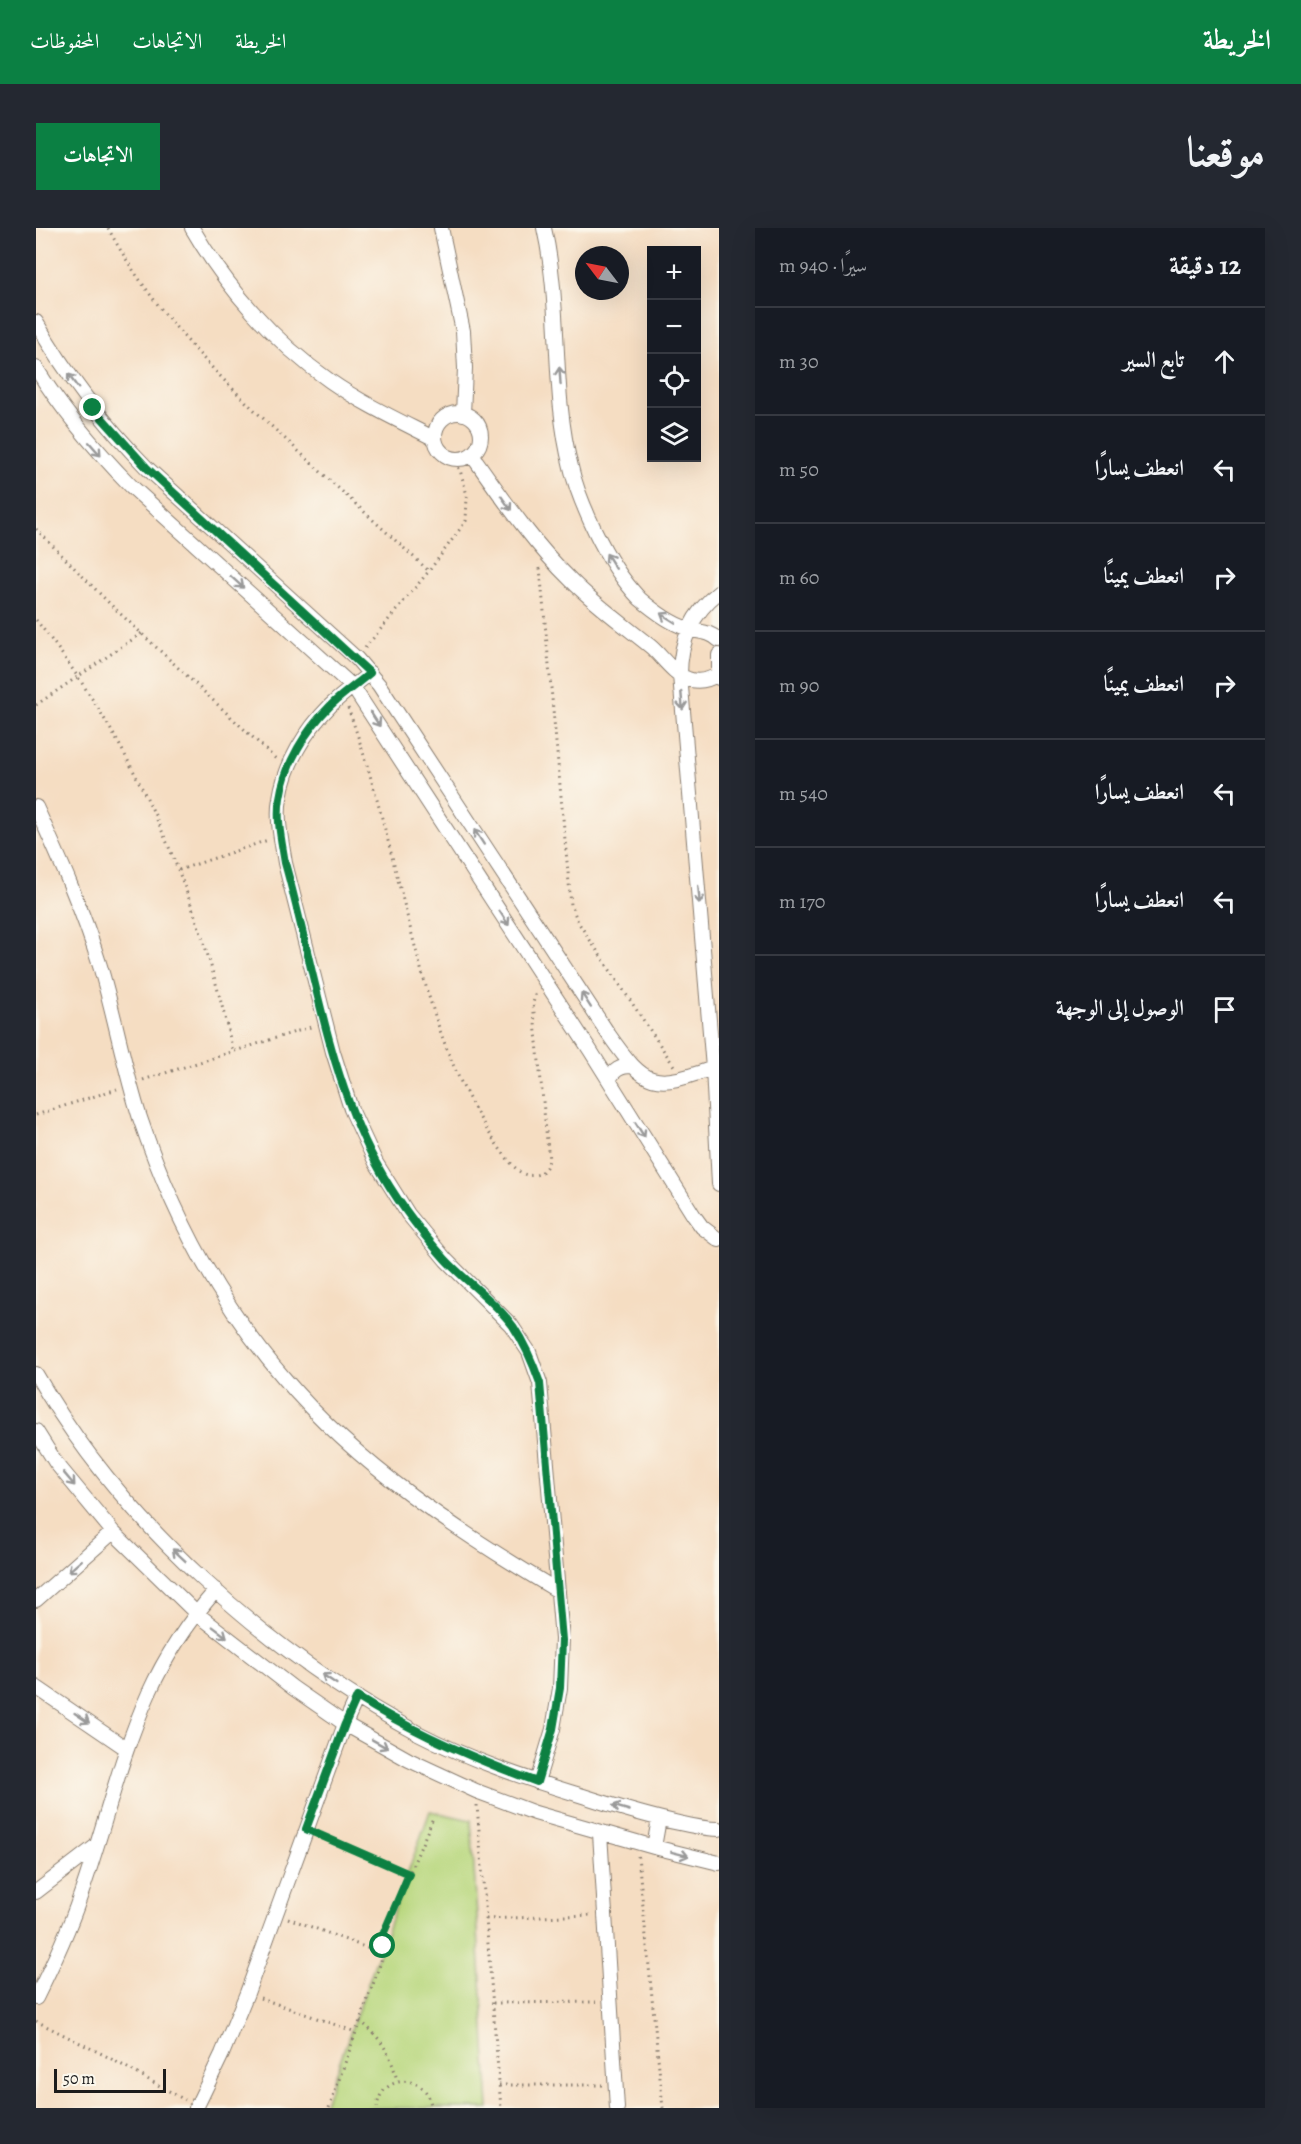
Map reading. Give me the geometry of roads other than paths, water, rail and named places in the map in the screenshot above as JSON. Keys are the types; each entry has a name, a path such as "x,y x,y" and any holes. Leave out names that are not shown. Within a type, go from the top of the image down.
{"street":[{"path":"192,228 202,246 237,293 293,353 341,388 435,439"},
{"path":"441,228 463,332 464,414"},
{"path":"544,228 548,244 565,436 570,466 579,496 603,548 628,585 649,606 671,621 688,629 707,632 719,640"},
{"path":"36,322 69,376 118,439 370,673 609,1035 632,1066 650,1078 661,1081 683,1079 714,1068"},
{"path":"36,368 74,424 102,456 348,691 546,982 694,1216 702,1227 719,1240"},
{"path":"464,414 473,418 479,426 482,437 479,447 472,455 463,459 453,459 439,448 435,439 436,430 446,417 464,414"},
{"path":"472,455 538,545 572,581 604,611 652,648 680,675 689,680 699,681 719,676 719,655"},
{"path":"719,592 700,609 688,629 683,644 680,675 714,1068 719,1184"},
{"path":"370,673 318,719 287,769 279,800 280,836 325,1022 351,1109 376,1163 408,1214 446,1260 512,1324 529,1352 540,1383 562,1640 560,1688 553,1729 537,1782"},
{"path":"36,807 66,872 100,966 139,1116 164,1184 195,1250 236,1317 284,1379 340,1435 409,1494 483,1546 558,1591"},
{"path":"590,1050 604,1044 609,1035"},
{"path":"609,1080 615,1071 632,1066"},
{"path":"36,1374 50,1400 85,1450 124,1499 164,1541 216,1590 309,1665 357,1697 419,1733 477,1760 537,1782 659,1819 719,1829"},
{"path":"36,1431 56,1463 114,1532 196,1613 293,1688 345,1724 409,1760 476,1791 535,1813 600,1833 719,1863"},
{"path":"36,1600 114,1532"},
{"path":"36,1998 68,1928 137,1720 178,1639 216,1590"},
{"path":"36,1687 127,1749"},
{"path":"197,2107 247,1993 345,1724 357,1697"},
{"path":"654,1847 659,1819"},
{"path":"600,1833 617,2108"},
{"path":"36,1892 96,1846"}]}
